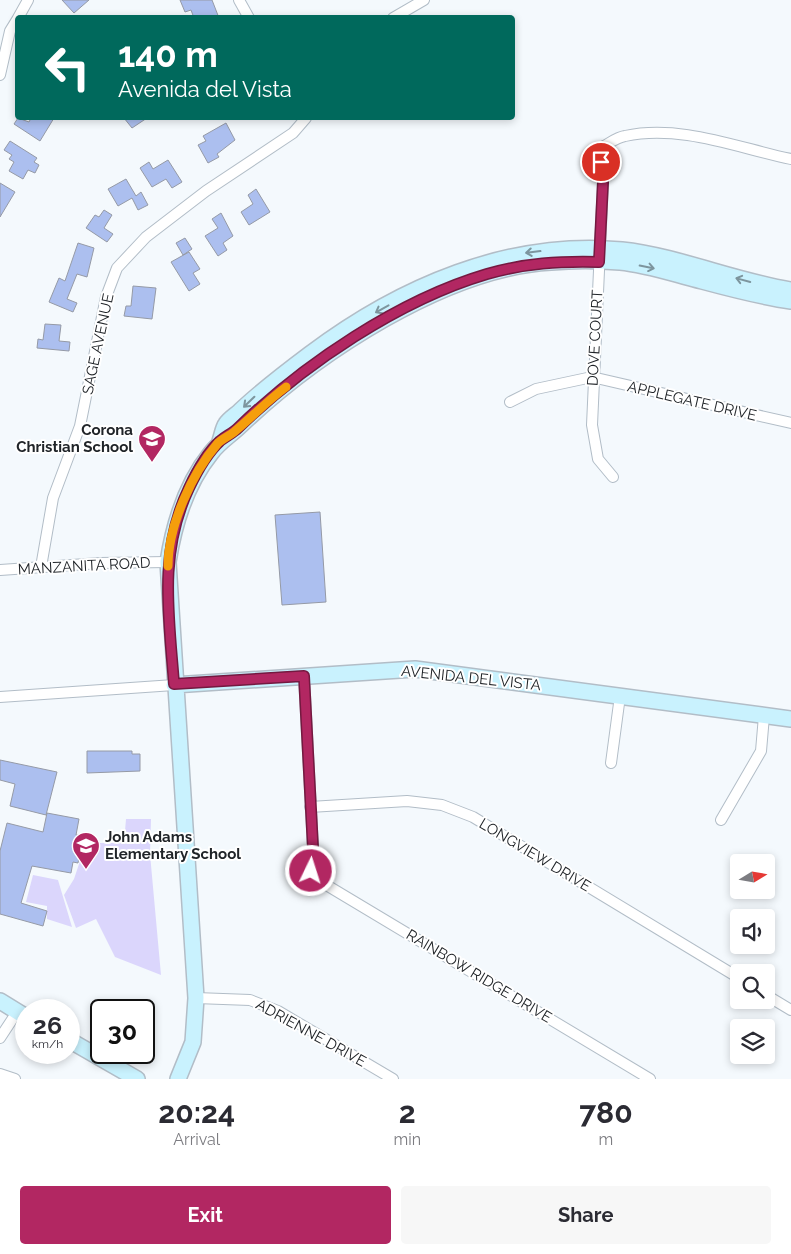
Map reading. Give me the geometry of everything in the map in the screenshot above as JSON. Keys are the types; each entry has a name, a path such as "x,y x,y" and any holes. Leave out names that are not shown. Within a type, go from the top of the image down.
{"main road":[{"path":"178,1079 193,1042 196,998 174,684 168,562 178,518 189,487 220,441 233,433 263,404 342,344 415,304 458,285 524,265 599,256 622,250 761,285 791,290"},
{"path":"599,256 758,296 791,301"},
{"name":"AVENIDA DEL VISTA","path":"174,684 414,669 791,719"},
{"path":"0,1001 15,1010"},
{"path":"80,1046 137,1079"}],"street":[{"path":"20,15 28,0"},
{"path":"239,0 247,15"},
{"path":"398,15 424,0"},
{"path":"0,75 10,31 15,23"},
{"name":"SAGE AVENUE","path":"41,567 53,498 80,426 106,297 117,268 146,236 206,191 248,166 293,134 304,120"},
{"name":"DOVE COURT","path":"613,478 598,459 592,425 592,377 603,182 601,162 604,146 624,136 662,132 690,135 791,159"},
{"path":"510,402 536,389 592,377"},
{"name":"APPLEGATE DRIVE","path":"592,377 791,422"},
{"name":"MANZANITA ROAD","path":"0,570 100,563 168,562"},
{"path":"304,676 310,807"},
{"name":"AVENIDA DEL VISTA","path":"0,697 174,684"},
{"path":"611,763 620,696"},
{"path":"721,820 760,751 764,716"},
{"name":"LONGVIEW DRIVE","path":"310,807 407,801 442,805 473,817 730,973"},
{"name":"RAINBOW RIDGE DRIVE","path":"310,807 313,848 310,860 311,871 318,880 643,1077"},
{"name":"ADRIENNE DRIVE","path":"196,998 250,1000 278,1011 393,1079"},
{"path":"775,1000 791,1010"},
{"path":"0,1038 15,1022"},
{"path":"0,1074 15,1079"}],"shaded area":[{"path":"126,819 151,819 150,854 161,975 115,957 96,919 76,928 64,895 74,879 86,843 124,843"},
{"path":"33,875 58,880 72,927 47,919 47,906 26,902"}],"building":[{"path":"62,0 89,0 74,13"},
{"path":"180,0 212,0 218,15 193,15 191,10 185,12"},
{"path":"17,120 29,122 30,120 53,120 40,141 14,124"},
{"path":"126,120 144,120 132,128"},
{"path":"226,123 235,140 217,154 219,157 208,163 198,145 206,141 203,136"},
{"path":"10,141 37,158 34,162 39,165 35,173 28,170 23,179 9,171 14,162 9,159 12,155 4,150"},
{"path":"168,160 182,182 172,188 166,179 152,187 140,168 149,162 153,169"},
{"path":"126,179 136,196 141,192 148,205 138,210 132,198 118,206 108,189"},
{"path":"0,183 15,192 0,217"},
{"path":"256,189 270,212 249,225 241,212 253,204 248,195"},
{"path":"104,210 112,215 104,228 113,234 107,242 86,228 95,215 99,217"},
{"path":"221,213 233,236 223,243 227,250 218,256 205,236 218,228 212,219"},
{"path":"185,238 192,249 183,255 176,243"},
{"path":"78,243 94,248 87,277 77,274 67,299 77,303 73,312 49,302 59,278 65,281"},
{"path":"189,252 200,269 193,273 200,284 189,291 171,262"},
{"path":"133,286 156,288 152,319 124,316 126,306 131,306"},
{"path":"45,324 61,325 59,341 70,342 69,351 37,348 38,339 43,340"},
{"path":"320,512 326,602 282,605 275,515"},
{"path":"87,751 132,751 132,754 140,754 140,771 87,773"},
{"path":"0,760 57,772 46,815 10,806 15,784 0,780"},
{"path":"47,813 79,819 76,835 83,836 78,863 73,862 71,873 32,866 21,903 47,911 43,926 0,914 0,851 7,823 43,832"}],"slow traffic":[{"path":"168,566 171,542 189,487 209,455 220,441 233,433 263,404 286,387"}],"place":[{"name":"Corona Christian School","path":"152,463"},
{"name":"John Adams Elementary School","path":"86,870"}],"route":[{"path":"311,871 310,860 313,848 304,676 174,684 168,562 171,542 189,487 220,441 233,433 263,404 342,344 385,320 415,304 486,275 524,265 550,262 599,262 603,182 601,162"}]}
